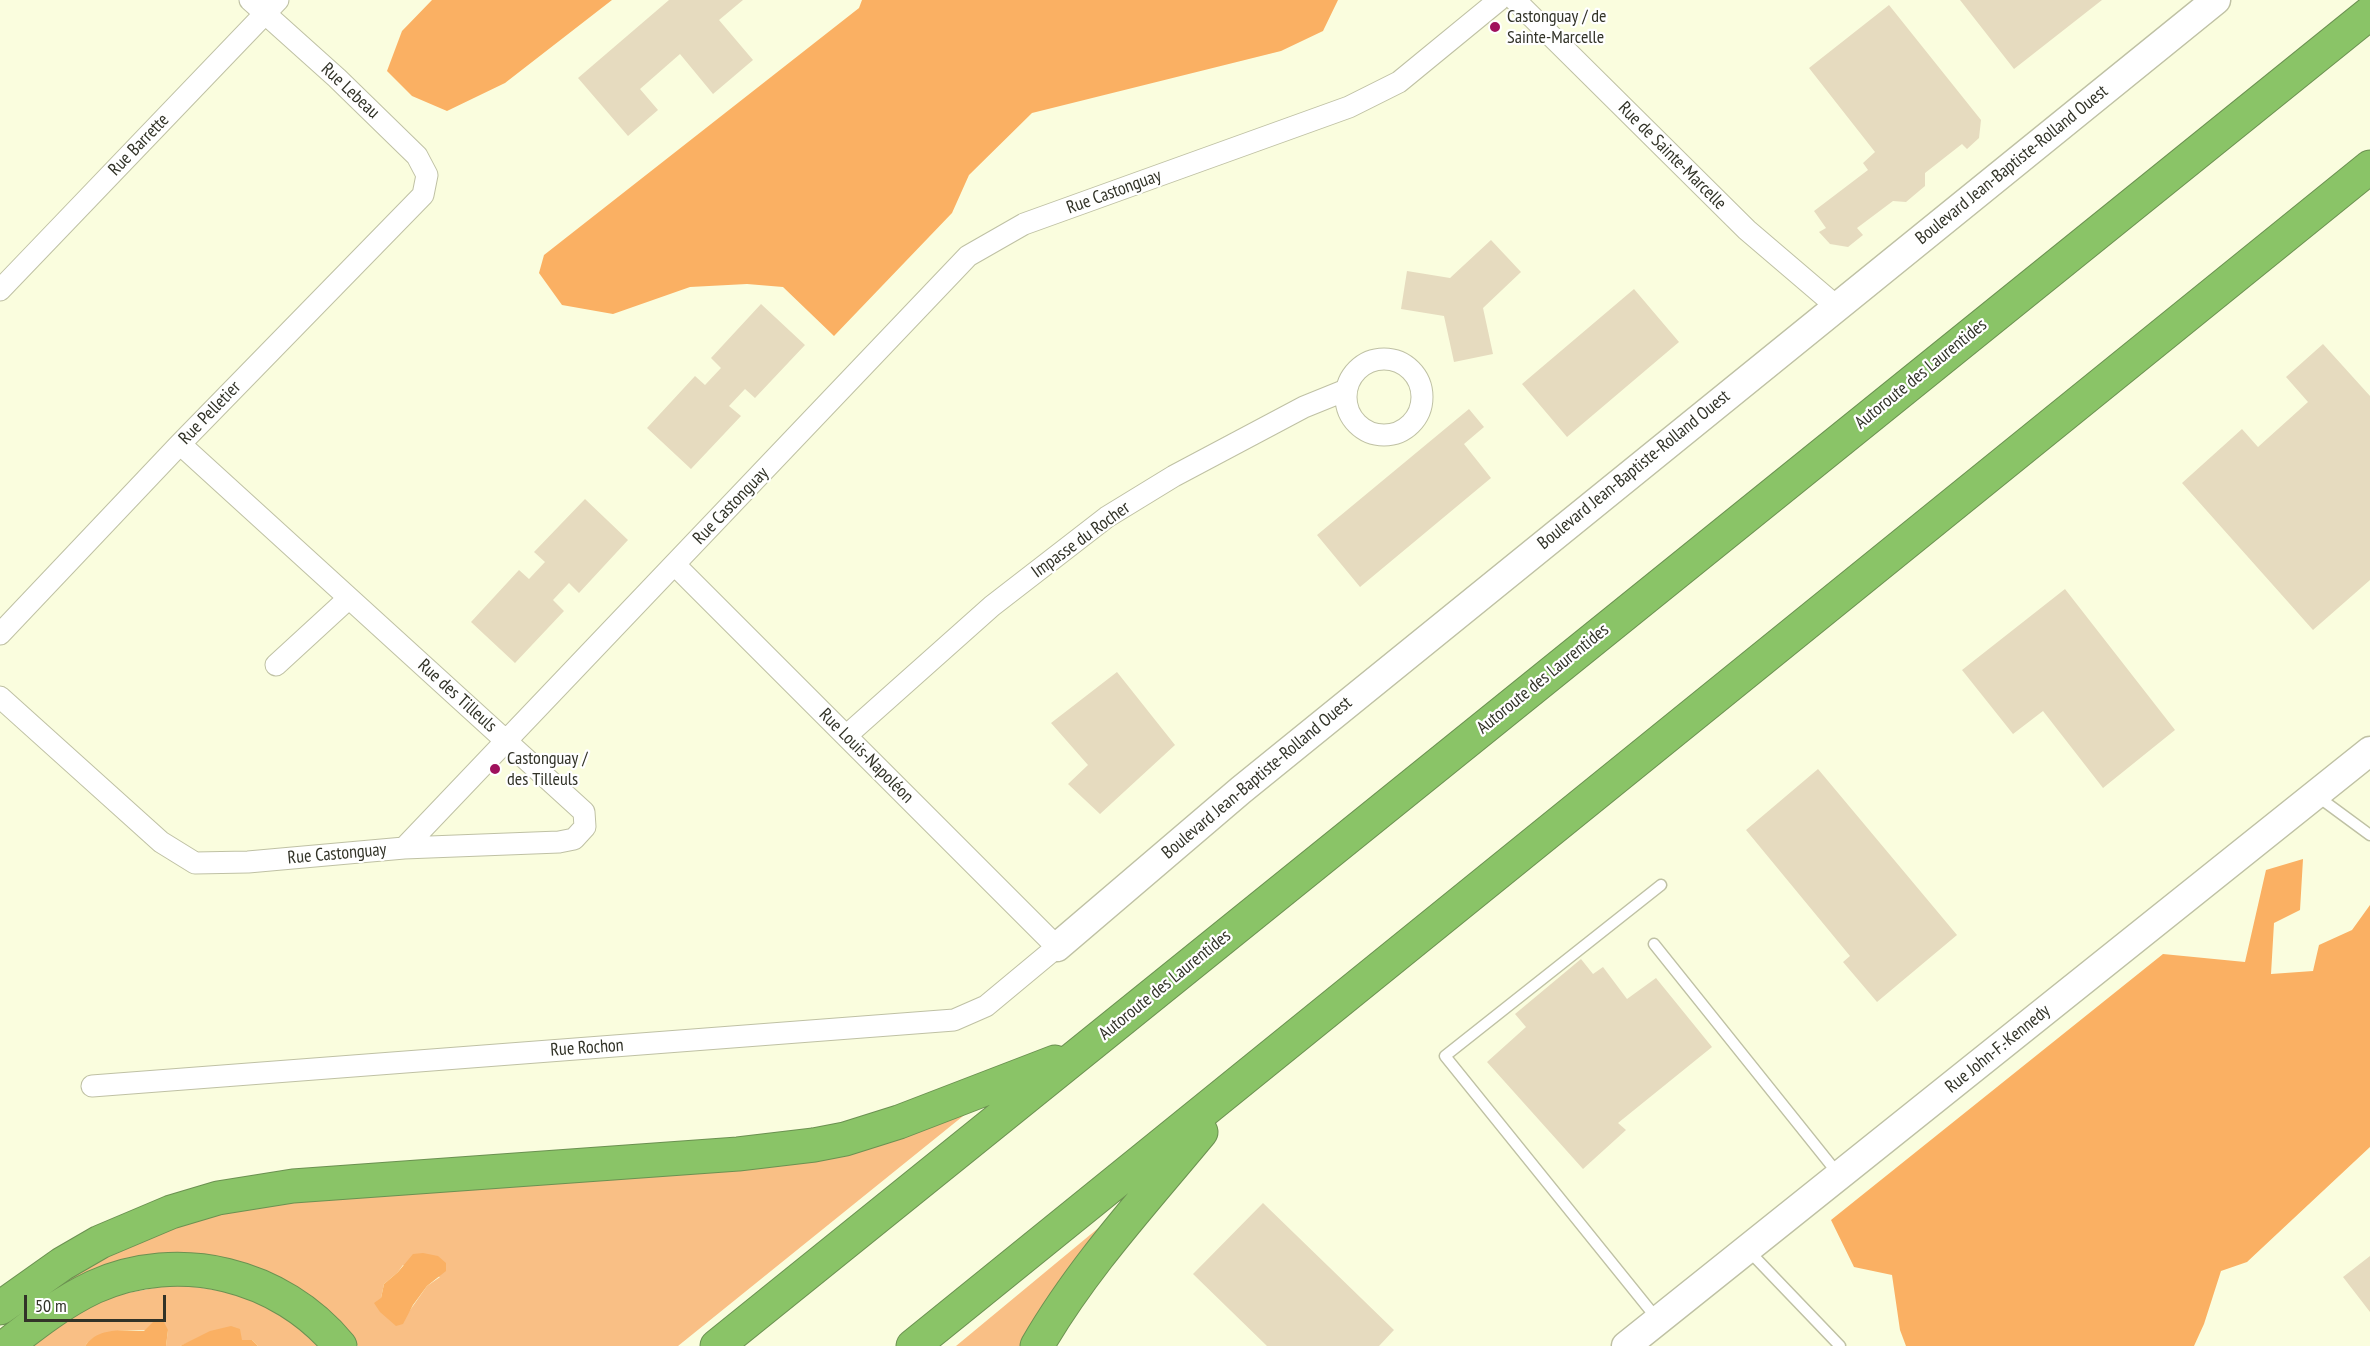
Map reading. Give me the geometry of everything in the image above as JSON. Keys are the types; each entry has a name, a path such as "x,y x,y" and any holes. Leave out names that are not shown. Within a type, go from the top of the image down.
{"highway":[{"name":"Autoroute des Laurentides","path":"717,1346 2370,13"},
{"path":"913,1346 2370,167"},
{"path":"0,1308 62,1264 100,1242 171,1212 218,1198 293,1186 738,1154 814,1145 844,1139 899,1122 1082,1053"},
{"path":"1037,1346 1101,1253 1249,1075"},
{"path":"6,1346 52,1311 92,1288 152,1270 185,1269 236,1277 269,1290 313,1318 339,1346"}],"street":[{"name":"Rue Castonguay","path":"0,697 161,842 195,863 248,862 404,848 968,256 1024,224 1349,107 1399,82 1498,0"},
{"name":"Rue de Sainte-Marcelle","path":"1515,0 1747,230 1836,306"},
{"name":"Boulevard Jean-Baptiste-Rolland Ouest","path":"1057,947 1241,789 2216,0"},
{"name":"Rue Lebeau","path":"264,5 417,156 427,176 423,195"},
{"name":"Rue Barrette","path":"0,290 264,5"},
{"name":"Rue Pelletier","path":"0,634 180,444 423,195"},
{"name":"Impasse du Rocher","path":"846,736 992,606 1107,517 1174,476 1304,407 1347,390"},
{"name":"Rue des Tilleuls","path":"180,444 584,812 585,827 574,838 559,842 404,848"},
{"name":"Rue Louis-Napoléon","path":"675,565 1057,947"},
{"path":"276,665 349,598"},
{"name":"Rue John-F.-Kennedy","path":"1626,1346 2370,751"},
{"name":"Rue Rochon","path":"93,1086 954,1020 986,1006 1057,947"}],"lane":[{"path":"2316,795 2370,835"},
{"path":"1658,1321 1445,1056 1660,885"},
{"path":"1654,944 1840,1175"},
{"path":"1747,1249 1840,1346"}],"shaded area":[{"path":"432,0 612,0 505,83 447,111 412,96 387,71 402,31"},
{"path":"862,0 1338,0 1323,31 1281,51 1032,113 969,175 952,213 834,336 783,287 747,284 690,287 613,314 562,305 539,273 544,255 859,8"},
{"path":"2303,859 2300,910 2274,923 2271,974 2313,971 2319,945 2352,930 2370,905 2370,1147 2247,1262 2221,1271 2204,1324 2194,1346 1906,1346 1900,1330 1892,1275 1854,1267 1831,1220 2163,954 2245,962 2266,870"},
{"path":"978,1104 678,1346 358,1346 318,1302 297,1287 273,1274 220,1258 0,1339 0,1329 52,1288 85,1266 131,1244 179,1226 253,1206 277,1201 730,1170","holes":["403,1265 440,1277 427,1286 408,1313 381,1298 384,1284"]},
{"path":"1131,1201 1046,1303 1020,1346 956,1346"},
{"path":"413,1254 438,1256 446,1263 446,1271 427,1286 403,1324 396,1326 380,1312 374,1303 381,1298 384,1284"},
{"path":"170,1285 211,1289 251,1300 288,1319 318,1346 258,1346 252,1340 195,1340 180,1346 166,1346 168,1330 123,1330 101,1334 85,1346 28,1346 93,1305 117,1295"},
{"path":"156,1319 163,1320 168,1330 166,1346 85,1346 104,1332 144,1331"},
{"path":"231,1326 240,1329 242,1340 252,1340 258,1346 180,1346 210,1331"}],"building":[{"path":"669,0 743,0 719,20 753,60 713,94 680,54 640,89 658,110 628,136 578,78"},
{"path":"1960,0 2102,0 2014,69"},
{"path":"1889,5 1981,120 1979,138 1967,149 1962,144 1925,173 1925,186 1906,202 1893,201 1857,228 1863,235 1848,247 1830,244 1819,232 1826,228 1814,211 1868,170 1863,163 1875,152 1809,68"},
{"path":"1491,240 1521,272 1483,308 1493,354 1454,362 1444,316 1401,309 1407,271 1450,278"},
{"path":"1634,289 1679,342 1567,437 1522,384"},
{"path":"761,304 805,345 755,398 745,389 729,406 741,416 691,469 647,428 695,376 705,385 721,368 711,358"},
{"path":"2323,344 2370,396 2370,580 2313,630 2182,483 2242,429 2258,447 2308,402 2286,377"},
{"path":"1469,409 1484,427 1464,444 1491,478 1360,587 1317,535"},
{"path":"585,499 628,540 579,593 569,583 553,600 564,611 515,663 471,622 519,570 529,579 545,562 534,552"},
{"path":"2065,589 2175,730 2103,788 2043,711 2013,734 1962,670"},
{"path":"1117,672 1175,745 1100,814 1068,784 1088,765 1051,723"},
{"path":"1818,769 1957,935 1877,1002 1843,962 1850,956 1746,830"},
{"path":"1581,959 1593,974 1603,967 1627,999 1656,978 1712,1047 1618,1123 1626,1130 1583,1169 1487,1062 1526,1027 1515,1014"},
{"path":"1263,1203 1394,1330 1379,1346 1267,1346 1193,1274"},
{"path":"2370,1256 2370,1312 2343,1277"}],"place":[{"name":"Castonguay / de Sainte-Marcelle","path":"1495,27"},
{"name":"Castonguay / des Tilleuls","path":"495,769"}]}
